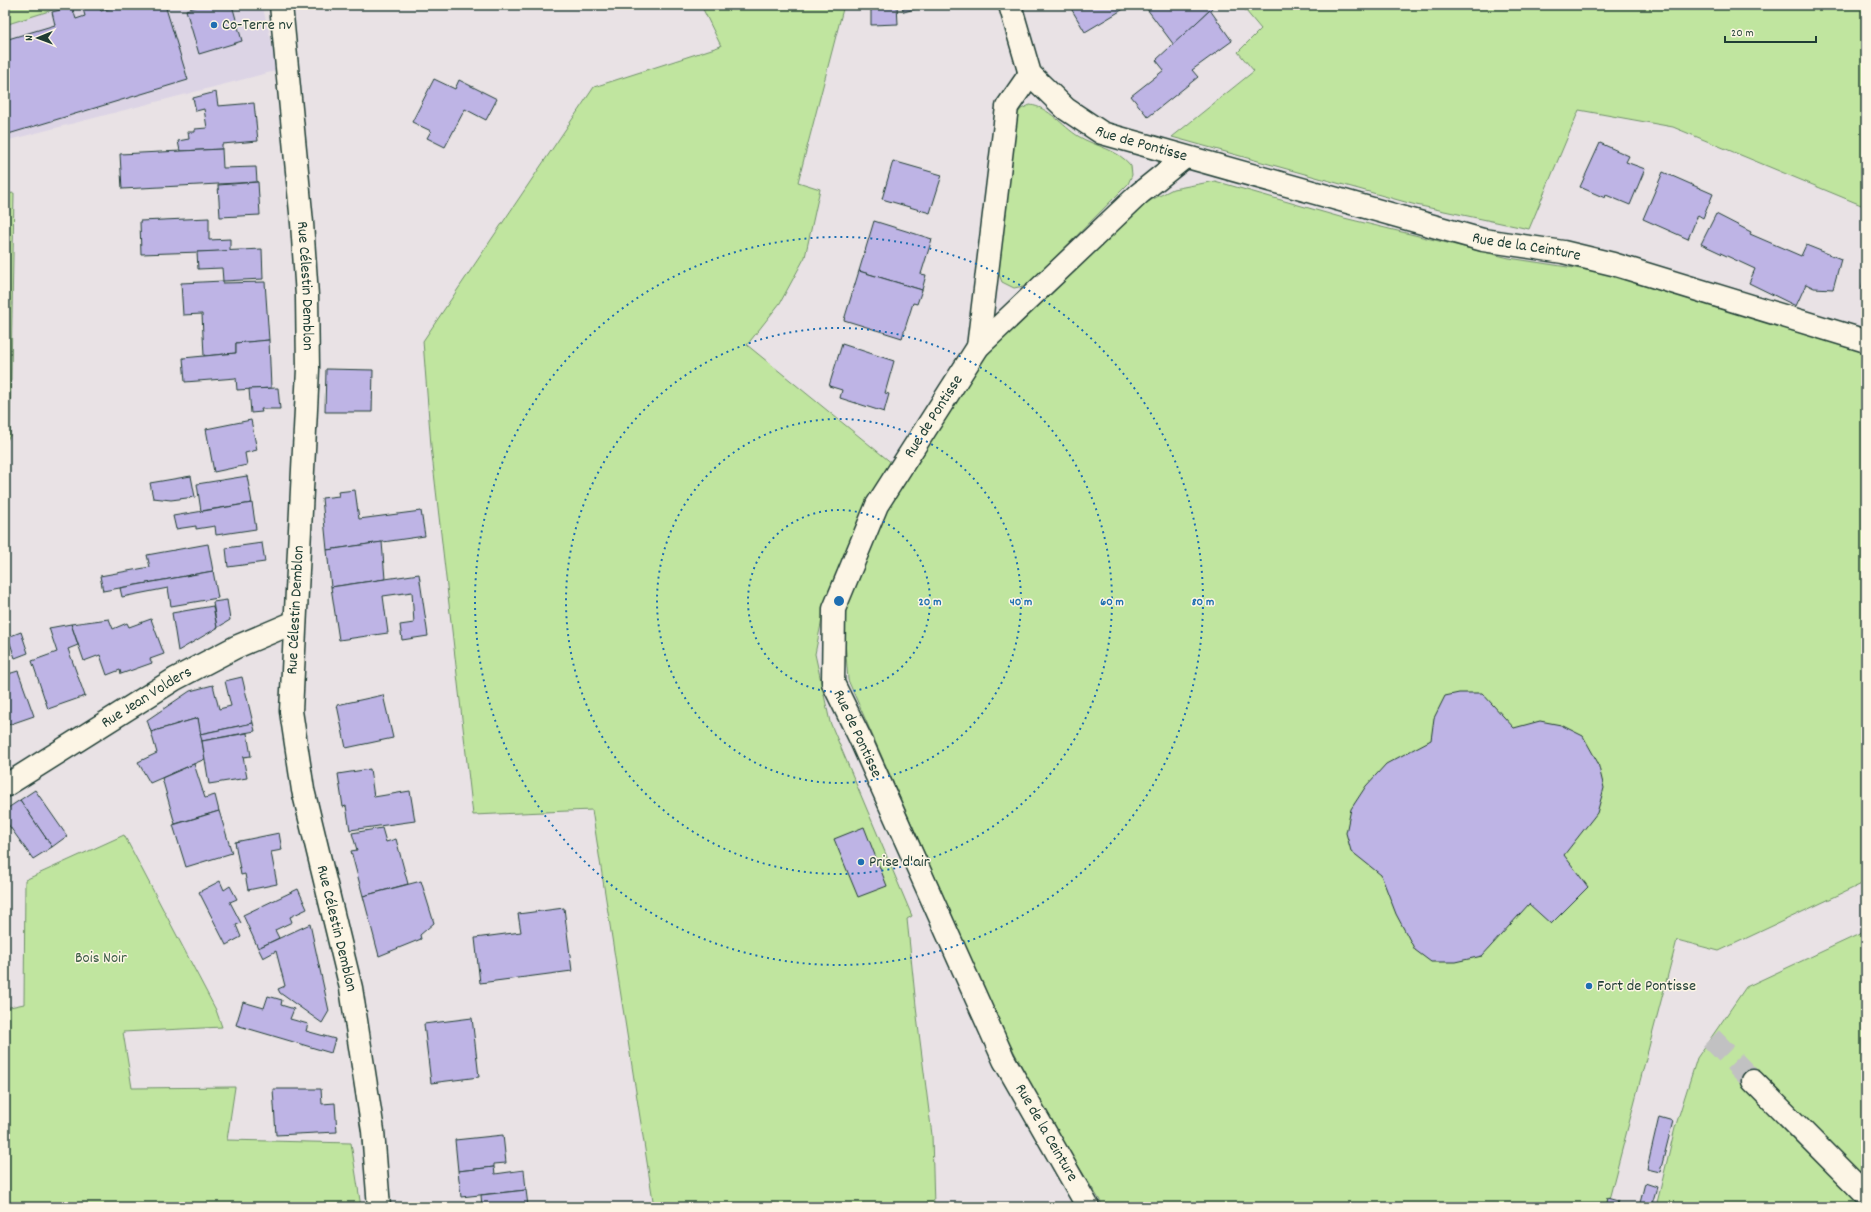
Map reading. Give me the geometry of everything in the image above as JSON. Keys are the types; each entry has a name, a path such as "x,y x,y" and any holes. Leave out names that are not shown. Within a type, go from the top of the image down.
{"street":[{"name":"Rue Célestin Demblon","path":"281,5 307,296 308,368 291,711 303,790 351,988 373,1131 379,1207"},
{"name":"Rue de Pontisse","path":"1010,5 1030,74 1066,109 1102,134 1185,157"},
{"name":"Rue de Pontisse","path":"978,348 1007,107 1030,74"},
{"name":"Rue de Pontisse","path":"1004,1060 859,736 833,683 834,610 877,505 978,348 1139,194 1185,157"},
{"name":"Rue de la Ceinture","path":"1185,157 1483,240 1563,252 1613,264 1866,341"},
{"name":"Rue Jean Volders","path":"5,786 175,679 236,647 295,622"},
{"name":"Rue de la Ceinture","path":"1004,1060 1088,1207"},
{"path":"1753,1081 1866,1194"}],"shaded area":[{"path":"68,5 262,5 279,70 5,141 5,25"}],"green space":[{"path":"5,5 68,5 5,25"},
{"path":"701,5 844,5 798,182 820,189 805,257 780,303 747,345 893,464 872,491 826,599 815,654 830,722 912,916 907,919 918,1025 932,1135 934,1207 654,1207 592,810 473,815 431,446 423,341 594,87 721,46"},
{"path":"1241,5 1866,5 1866,207 1673,127 1579,110 1529,229 1416,205 1172,137 1254,71 1238,52 1261,29"},
{"path":"1030,105 1043,109 1078,136 1113,152 1126,160 1131,166 1132,175 1128,184 1028,285 1014,288 1002,282 996,267 1016,116 1021,109"},
{"path":"1215,181 1340,217 1509,258 1600,272 1866,353 1866,882 1719,951 1677,940 1607,1207 1104,1207 1052,1124 1001,1027 848,680 843,616 886,504 985,352 1125,213 1173,189"},
{"path":"14,193 10,436 5,442 5,194"},
{"name":"Bois Noir","path":"124,835 216,1010 222,1027 123,1032 132,1088 235,1087 227,1140 351,1143 361,1207 5,1207 5,1008 24,1004 25,880"},
{"path":"1866,931 1866,1207 1656,1207 1675,1128 1697,1058 1746,987"}],"building":[{"path":"82,5 98,5 101,11 122,5 165,5 188,80 5,135 5,40 55,25 52,12 72,7 76,19 85,16"},
{"name":"Co-Terre nv","path":"202,5 232,5 242,41 199,54 186,10"},
{"path":"897,5 898,24 871,25 871,6"},
{"path":"901,5 924,5 925,6 904,12"},
{"path":"1069,5 1125,5 1127,7 1085,32"},
{"path":"1144,5 1215,5 1174,45"},
{"path":"1210,10 1232,41 1192,70 1198,77 1148,117 1131,96 1164,70 1156,60"},
{"path":"434,79 455,89 459,80 497,99 486,120 465,109 445,147 427,138 431,131 412,122"},
{"path":"216,92 218,106 254,103 258,141 222,144 222,149 180,151 178,141 189,139 188,132 195,132 195,129 207,128 204,109 196,111 193,98"},
{"path":"1600,143 1629,156 1626,162 1645,169 1630,205 1606,195 1605,198 1580,187"},
{"path":"222,149 223,168 256,167 257,182 122,189 120,154"},
{"path":"893,161 942,175 930,213 882,199"},
{"path":"1663,172 1713,194 1703,218 1698,215 1688,239 1643,219"},
{"path":"258,182 260,215 220,217 218,185"},
{"path":"1716,214 1751,232 1750,234 1801,256 1806,245 1841,259 1833,289 1814,288 1806,284 1796,306 1749,283 1755,269 1701,244"},
{"path":"209,218 209,240 230,239 230,251 141,254 140,221"},
{"path":"874,221 932,239 921,274 926,275 922,290 859,271"},
{"path":"262,249 263,279 223,281 222,268 198,269 197,252"},
{"path":"859,271 922,290 917,304 913,303 902,338 844,320"},
{"path":"1866,273 1866,288 1862,287"},
{"path":"223,281 223,283 265,282 269,340 236,343 236,353 204,356 202,314 183,315 181,283"},
{"path":"269,340 271,388 237,390 236,378 185,382 183,358 236,353 236,343"},
{"path":"842,344 894,361 885,393 889,394 884,412 840,398 842,390 829,386"},
{"path":"326,369 373,370 372,412 325,412"},
{"path":"278,388 280,409 261,409 262,412 251,413 249,389"},
{"path":"251,420 257,450 245,453 247,465 214,472 206,429"},
{"path":"191,476 195,497 171,500 153,498 150,483"},
{"path":"247,476 252,503 201,511 197,484"},
{"path":"355,490 359,519 421,511 425,536 327,550 322,498 339,496 338,492"},
{"path":"252,503 256,529 216,535 215,526 196,529 196,526 176,529 173,516"},
{"path":"382,542 385,579 331,587 327,550"},
{"path":"262,543 265,562 228,567 226,548"},
{"path":"208,544 213,571 103,591 100,576 150,567 147,555"},
{"path":"213,571 218,598 171,606 168,588 122,597 120,588"},
{"path":"419,574 428,636 402,640 400,625 414,623 412,592 383,596 388,633 339,640 331,587"},
{"path":"227,600 230,620 217,628 213,602"},
{"path":"213,606 217,628 178,651 172,613"},
{"path":"109,619 113,629 127,623 129,627 151,619 164,654 150,659 152,663 121,674 120,670 107,675 100,655 84,661 71,624"},
{"path":"71,624 78,645 68,649 85,696 48,709 32,661 57,652 49,628"},
{"path":"21,632 28,653 15,658 8,637"},
{"path":"18,671 34,716 5,726 5,675"},
{"path":"242,677 253,723 200,734 198,718 151,732 147,720 190,691 213,685 219,709 231,706 225,681"},
{"path":"1459,693 1482,693 1514,728 1540,721 1561,725 1583,736 1598,763 1604,788 1597,813 1564,855 1588,887 1551,924 1529,904 1482,956 1455,962 1431,962 1415,950 1396,914 1381,875 1351,851 1346,833 1351,809 1366,786 1386,764 1431,740 1434,718 1445,696"},
{"path":"383,695 393,738 346,748 337,705"},
{"path":"198,718 205,759 150,783 138,762 157,753 151,732"},
{"path":"253,723 255,731 202,741 200,734"},
{"path":"247,733 251,756 243,757 247,778 209,784 202,741"},
{"path":"194,764 205,798 215,795 219,811 175,824 162,778"},
{"path":"370,769 374,797 410,791 415,821 350,830 346,806 343,807 338,774"},
{"path":"35,790 67,836 52,847 20,800"},
{"path":"20,800 52,847 33,859 5,820 5,810"},
{"path":"219,811 232,853 186,867 173,825"},
{"name":"Prise d'air","path":"864,827 887,886 858,897 834,839"},
{"path":"382,828 386,842 396,839 408,884 363,896 351,851 357,850 352,833"},
{"path":"279,833 282,850 271,852 277,884 248,890 245,874 241,875 235,842"},
{"path":"220,881 224,890 230,886 237,899 230,902 241,923 236,925 241,937 226,945 199,892"},
{"path":"421,881 434,923 420,935 421,939 379,956 363,896"},
{"path":"298,889 307,909 290,917 292,922 275,930 279,938 258,948 243,915"},
{"path":"564,908 572,971 480,983 475,938 521,932 518,914"},
{"path":"310,924 329,1011 322,1023 280,993 278,989 285,986 276,951 263,958 258,948"},
{"path":"268,996 282,1000 281,1005 294,1009 290,1019 308,1024 306,1031 335,1039 331,1053 236,1025 243,1002 264,1008"},
{"path":"472,1018 479,1077 431,1083 424,1024"},
{"path":"273,1089 321,1089 322,1104 335,1103 337,1132 276,1135"},
{"path":"1659,1117 1673,1121 1660,1172 1647,1169"},
{"path":"503,1135 506,1163 494,1164 494,1167 458,1171 455,1140"},
{"path":"494,1167 495,1174 524,1170 526,1190 461,1197 458,1171"},
{"path":"1645,1183 1657,1187 1651,1207 1639,1207"},
{"path":"526,1190 528,1206 482,1207 481,1195"},
{"path":"1607,1198 1618,1201 1616,1207 1605,1207"}],"tunnel":[{"path":"1711,1038 1753,1081"}],"place":[{"name":"Co-Terre nv","path":"214,25"},
{"name":"Prise d'air","path":"861,862"},
{"name":"Fort de Pontisse","path":"1589,986"}]}
